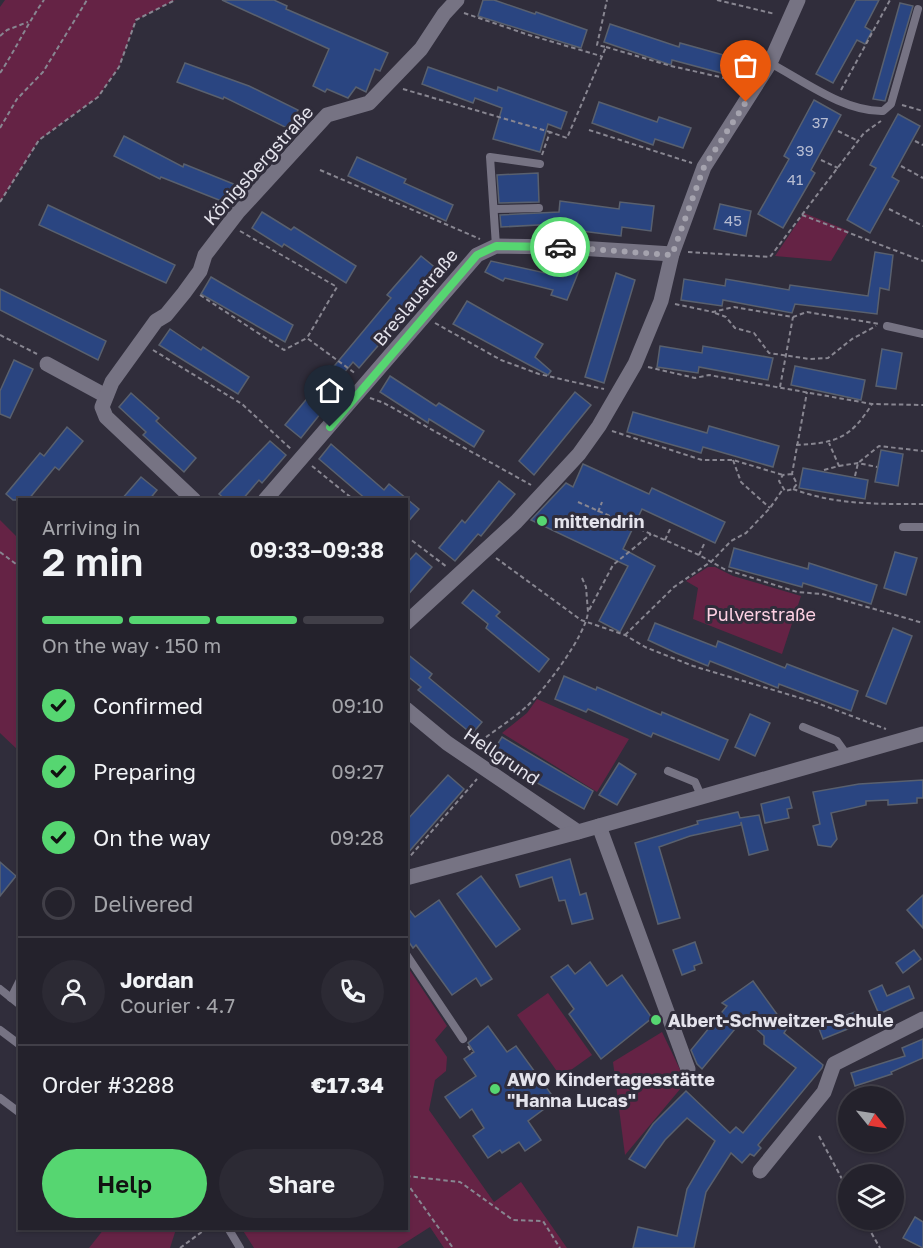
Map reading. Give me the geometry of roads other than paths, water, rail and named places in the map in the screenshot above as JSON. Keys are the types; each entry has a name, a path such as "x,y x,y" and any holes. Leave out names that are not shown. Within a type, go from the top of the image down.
{"street":[{"path":"408,621 484,549 492,545 544,493 579,454 599,426 635,364 661,301 672,257 704,167 770,63 798,0"},
{"name":"Königsbergstraße","path":"109,389 156,321 166,315 200,271 205,255 229,224 327,115 369,104 421,49 454,4"},
{"path":"496,246 563,247 672,257"},
{"name":"Breslaustraße","path":"267,498 303,459 477,255 496,246"},
{"path":"47,364 109,389 102,407 106,417 192,498"},
{"name":"Hellgrund","path":"408,710 463,753 578,832"},
{"path":"408,877 702,798 906,737 923,734"},
{"path":"599,826 688,1069"},
{"path":"760,1171 824,1092 834,1064 923,1019"}],"lane":[{"path":"770,63 837,98 872,111 883,111 891,104 918,9"},
{"path":"496,246 490,157 540,164"},
{"path":"494,209 539,207"},
{"path":"887,326 923,334"},
{"path":"903,527 923,527"},
{"path":"803,727 837,741 847,755"},
{"path":"668,771 695,782 702,798"},
{"path":"408,957 463,1039"},
{"path":"11,998 18,984"},
{"path":"0,989 18,1003"},
{"path":"0,1030 18,1044"},
{"path":"0,1098 18,1112"},
{"path":"229,1230 240,1248"}],"place":[{"name":"mittendrin","path":"542,521"},
{"name":"Albert-Schweitzer-Schule","path":"656,1020"},
{"name":"AWO Kindertagesstätte \"Hanna Lucas\"","path":"495,1089"}],"park label":[{"name":"Pulverstraße","path":"761,614"}]}
